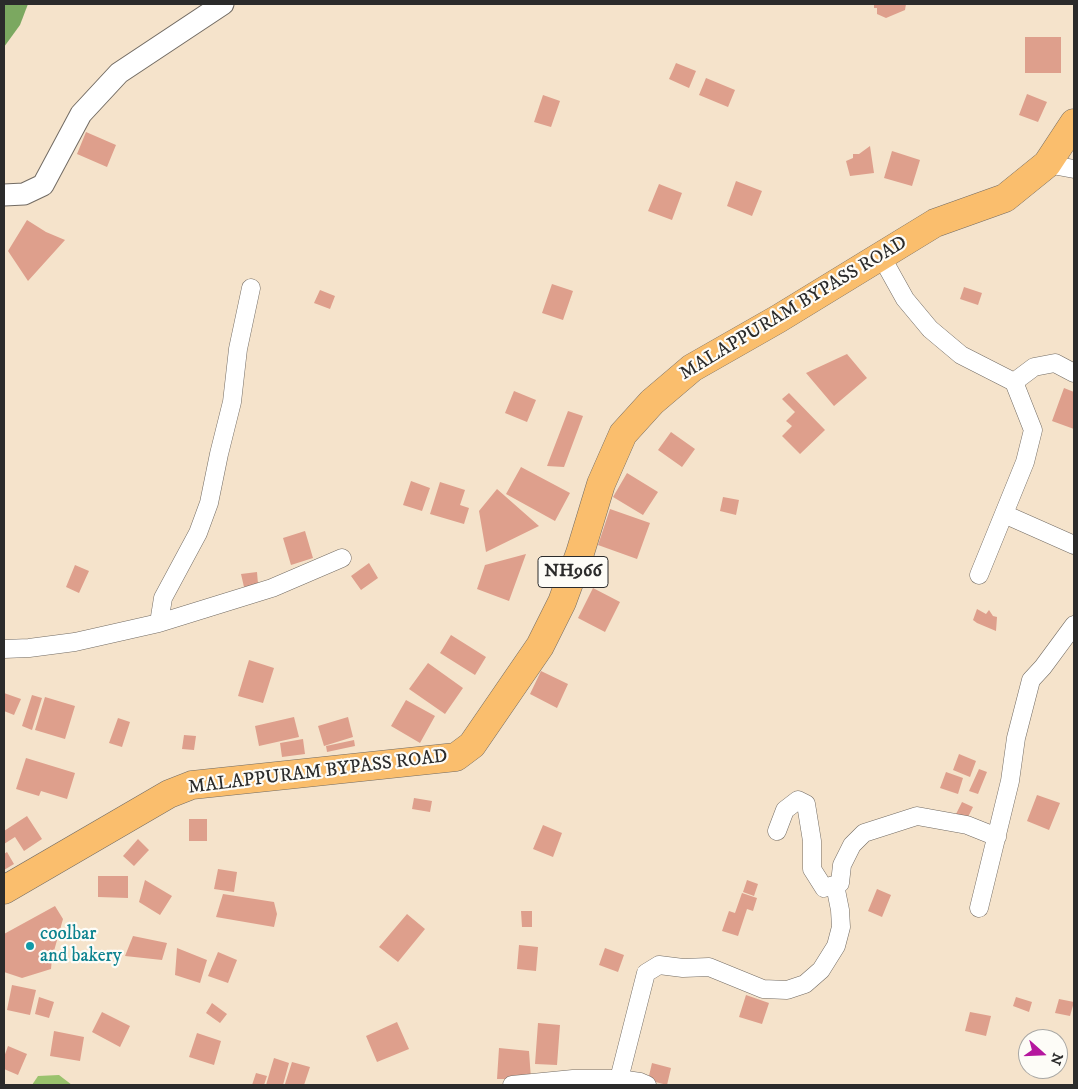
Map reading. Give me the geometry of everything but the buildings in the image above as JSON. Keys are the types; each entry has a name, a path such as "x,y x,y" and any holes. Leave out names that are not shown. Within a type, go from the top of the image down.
{"highway":[{"name":"MALAPPURAM BYPASS ROAD","path":"4,890 170,794 192,785 456,757 472,745 540,646 562,602 580,553 601,484 623,434 652,402 692,368 778,319 935,223 1005,198 1047,164 1074,123"}],"street":[{"path":"4,195 24,194 43,185 81,114 119,73 223,4"},
{"path":"1047,164 1074,169"},
{"path":"882,256 905,299 930,329 961,355 1014,382 1033,430 1025,462 979,575"},
{"path":"159,623 163,598 198,533 209,503 232,402 238,349 251,288"},
{"path":"1014,382 1034,367 1055,363 1074,373"},
{"path":"1004,514 1074,545"},
{"path":"4,649 75,642 159,623 272,588 342,558"},
{"path":"980,908 1010,782 1016,738 1030,680 1043,667 1074,625"},
{"path":"777,831 785,810 798,800 806,804 812,841 812,869 824,888 840,883 842,865 852,845 864,833 917,816 966,825 997,837"},
{"path":"619,1079 646,973 659,965 682,968 709,967 763,989 787,990 805,984 821,970 836,946 841,927 835,885"},
{"path":"512,1085 573,1079 619,1079 648,1085"}],"green space":[{"path":"4,4 28,4 20,25 4,47"},
{"path":"59,1075 72,1085 32,1085 38,1076"}],"place":[{"name":"coolbar and bakery","path":"30,946"}]}
